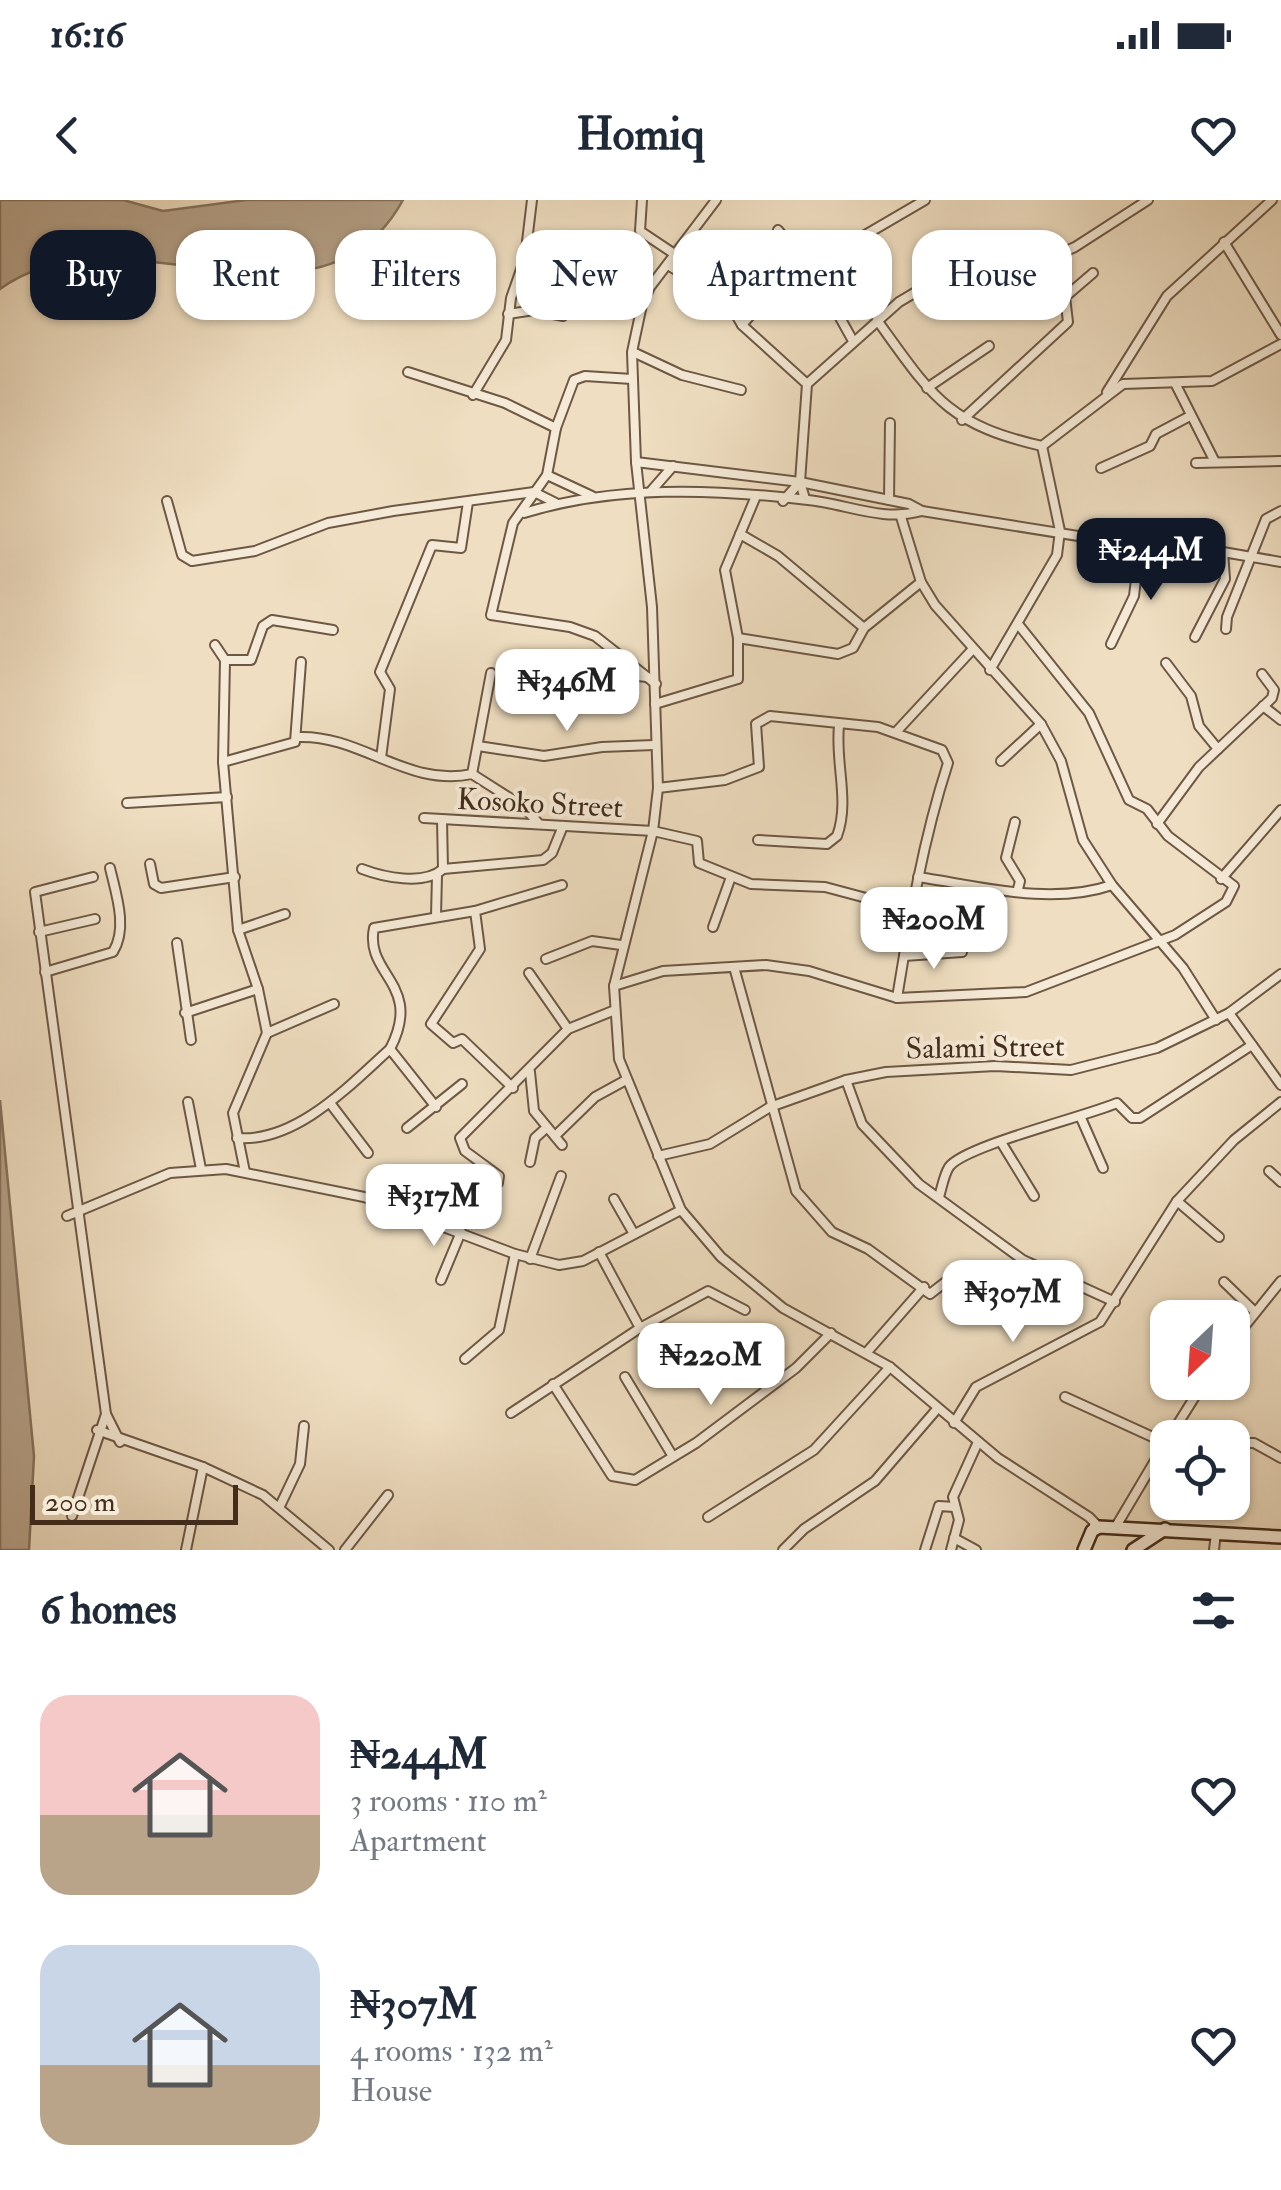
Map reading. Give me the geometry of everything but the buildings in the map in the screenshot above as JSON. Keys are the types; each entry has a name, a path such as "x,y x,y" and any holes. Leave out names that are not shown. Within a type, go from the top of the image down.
{"main road":[{"path":"1084,1550 1092,1531 1115,1528 1281,1537"},
{"path":"1133,1550 1165,1528"}],"street":[{"path":"472,395 506,340 508,314 525,258 532,200"},
{"path":"642,200 640,231 673,252"},
{"path":"694,230 716,200"},
{"path":"874,230 925,200"},
{"path":"892,311 988,250 998,249 1035,265 1075,248 1148,200"},
{"path":"1107,392 1167,296 1272,200"},
{"path":"1224,242 1281,335"},
{"path":"673,258 642,305 632,352 636,462 656,684 654,745 658,788 653,831 621,945 614,986 619,1059 681,1210 701,1236 784,1308 890,1367 978,1442 1089,1517 1094,1523 1092,1531"},
{"path":"668,265 729,303 742,326 807,384"},
{"path":"962,420 1068,322 1064,296 1092,273"},
{"path":"508,314 516,313"},
{"path":"742,326 747,320"},
{"path":"841,320 853,341"},
{"path":"805,499 800,482 807,384 878,320 926,388 962,420 1042,446"},
{"path":"1042,446 1107,392 1123,384 1212,381 1281,344"},
{"path":"926,388 989,346"},
{"path":"632,352 682,375 741,390"},
{"path":"408,372 505,404 556,428"},
{"path":"632,380 578,376 556,428 546,475 513,523 492,616 584,632 602,640 656,684"},
{"path":"1175,383 1214,460"},
{"path":"1101,468 1150,446 1156,434 1190,416"},
{"path":"888,500 890,424"},
{"path":"990,670 1055,560 1060,530 1042,446"},
{"path":"1196,463 1281,461"},
{"path":"636,462 800,482 888,500 922,512 1060,530 1140,546 1223,552 1281,562"},
{"path":"652,490 673,466"},
{"path":"546,475 593,496"},
{"path":"783,501 800,482"},
{"path":"524,512 593,496 652,490 783,501 805,499 900,517 922,512"},
{"path":"166,501 182,555 189,561 268,547 333,522 534,492 556,503"},
{"path":"656,704 734,683 739,675 738,638 726,570 756,496"},
{"path":"381,758 390,689 380,672 432,545 461,548 468,502"},
{"path":"1226,629 1226,617 1268,515 1281,510"},
{"path":"900,517 921,582 972,650 1040,724 1062,761 1083,840 1112,885 1183,968 1216,1020"},
{"path":"740,534 778,556 864,628"},
{"path":"1111,644 1134,596 1140,546"},
{"path":"1194,637 1225,579 1223,552"},
{"path":"738,638 838,654 852,648 864,628 921,582"},
{"path":"226,660 252,660 263,626 272,620 333,630"},
{"path":"614,986 664,971 792,967 897,998 1026,992 1157,941 1226,902 1234,886 1156,824 1147,809 1129,800 1089,713 1018,624"},
{"path":"214,645 226,660 223,762 238,930 258,988 266,1032 234,1113 245,1172"},
{"path":"896,732 972,650"},
{"path":"223,762 290,744 297,736 300,662"},
{"path":"1166,664 1191,696 1198,722 1218,749"},
{"path":"555,667 646,678"},
{"path":"472,774 492,673"},
{"path":"1156,824 1186,781 1263,706 1274,690 1262,674"},
{"path":"1263,706 1281,720"},
{"path":"658,788 724,780 760,767 756,724 766,717 896,732 936,746 948,758 922,846 915,911 897,998"},
{"path":"1001,761 1040,724"},
{"path":"758,840 827,844 837,836 843,796 836,762 839,726"},
{"path":"297,736 325,737 420,776 452,778 472,774 524,807 539,824"},
{"path":"478,746 544,756 602,746 654,745"},
{"path":"127,803 226,798"},
{"path":"1221,879 1281,810"},
{"name":"Kosoko Street","path":"424,818 653,831 696,842 699,863 730,877"},
{"path":"436,916 442,820"},
{"path":"1015,822 1006,858 1020,882 1018,890"},
{"path":"362,869 399,878 544,860 552,853 563,826"},
{"path":"150,864 154,884 161,888 235,876"},
{"path":"45,972 114,952 120,940 120,919 110,868"},
{"path":"92,877 35,892 106,1414 120,1442"},
{"path":"713,928 730,877 751,884 825,887 915,911"},
{"path":"918,877 1074,895 1112,885"},
{"path":"237,1138 258,1140 330,1104 390,1049 404,1023 403,1004 372,940 374,928 475,911 562,885"},
{"path":"475,911 480,949 470,971 431,1024 453,1043 462,1039 481,1053 513,1088"},
{"path":"238,930 285,914"},
{"path":"40,932 95,919"},
{"path":"546,959 592,941 621,945"},
{"path":"178,942 191,1040"},
{"path":"904,956 962,952"},
{"path":"734,967 788,1174 813,1216 832,1232 858,1244 935,1294 961,1270"},
{"path":"529,973 568,1030"},
{"name":"Salami Street","path":"770,1107 846,1080 932,1068 1082,1068 1158,1048 1229,1013 1281,974"},
{"path":"185,1014 258,988"},
{"path":"266,1032 334,1004"},
{"path":"441,1280 470,1206 498,1183 499,1176 465,1152 460,1138 568,1030 615,1010"},
{"path":"1229,1013 1281,1086"},
{"path":"940,1197 951,1165 974,1148 1118,1104 1132,1118 1140,1118 1252,1045"},
{"path":"390,1049 436,1107"},
{"path":"530,1072 534,1111 562,1145"},
{"path":"555,1136 595,1097 626,1080"},
{"path":"846,1080 864,1126 877,1135 907,1174 1023,1260 1114,1302"},
{"path":"407,1128 462,1084"},
{"path":"188,1102 201,1169"},
{"path":"954,1422 976,1388 1087,1332 1114,1302 1177,1202 1234,1140 1281,1102"},
{"path":"330,1104 368,1153"},
{"path":"658,1156 710,1144 770,1107"},
{"path":"1081,1118 1104,1168"},
{"path":"530,1162 535,1138 545,1129"},
{"path":"1001,1142 1034,1196"},
{"path":"68,1216 170,1173 201,1169 245,1172 364,1197 515,1254 559,1266 599,1252 681,1210"},
{"path":"1269,1172 1281,1182"},
{"path":"530,1259 561,1176"},
{"path":"614,1199 634,1234"},
{"path":"1177,1202 1219,1237"},
{"path":"599,1252 640,1328"},
{"path":"465,1359 499,1330 515,1254"},
{"path":"1250,1319 1281,1281"},
{"path":"1224,1282 1255,1312"},
{"path":"867,1352 924,1287"},
{"path":"510,1413 640,1328 708,1291 745,1310"},
{"path":"702,1329 732,1347 767,1389"},
{"path":"553,1384 614,1478 643,1478 767,1389 830,1334"},
{"path":"708,1517 814,1450 890,1367"},
{"path":"625,1377 672,1455"},
{"path":"1065,1397 1150,1434"},
{"path":"783,1550 804,1530 876,1481 937,1409"},
{"path":"72,1516 97,1430 106,1414"},
{"path":"280,1506 300,1464 304,1426"},
{"path":"97,1430 120,1442 202,1467 280,1506 328,1550"},
{"path":"951,1550 959,1520 954,1507 956,1488 978,1442"},
{"path":"1250,1442 1281,1458"},
{"path":"186,1550 202,1467"},
{"path":"1115,1528 1150,1469"},
{"path":"344,1550 388,1495"},
{"path":"926,1550 939,1506 954,1507"},
{"path":"1214,1550 1216,1533"},
{"path":"954,1538 976,1550"}],"shaded area":[{"path":"0,200 123,200 163,211 246,200 403,200 378,230 335,230 335,260 315,268 315,230 176,230 176,265 156,263 156,230 30,230 30,275 0,289"},
{"path":"0,1100 34,1456 29,1550 0,1550"}]}
